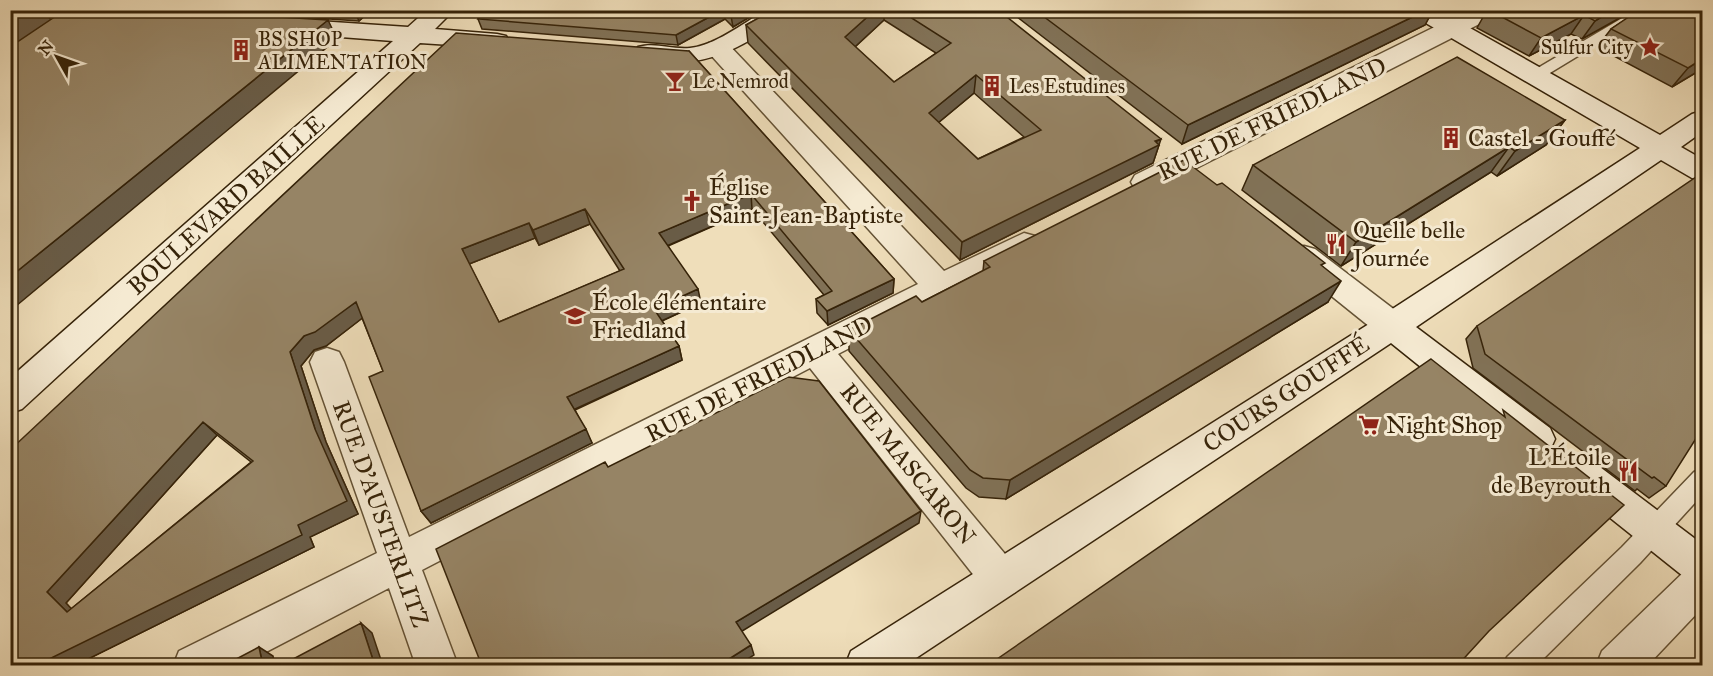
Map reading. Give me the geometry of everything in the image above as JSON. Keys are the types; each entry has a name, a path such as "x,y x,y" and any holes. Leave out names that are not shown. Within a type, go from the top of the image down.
{"street":[{"path":"18,10 132,17"},
{"name":"BOULEVARD BAILLE","path":"10,399 442,10"},
{"path":"621,50 690,56 718,48 784,10"},
{"path":"1420,10 1702,171"},
{"name":"RUE DE FRIEDLAND","path":"1126,192 1174,154 1488,10"},
{"path":"49,37 87,13"},
{"path":"269,25 517,42"},
{"path":"718,48 940,286"},
{"name":"COURS GOUFFÉ","path":"866,666 1392,326 1702,120"},
{"path":"1174,154 1210,183"},
{"name":"RUE DE FRIEDLAND","path":"194,666 1043,234"},
{"path":"1282,240 1702,567"},
{"name":"RUE MASCARON","path":"815,350 1001,579"},
{"name":"RUE D'AUSTERLITZ","path":"327,362 437,666"},
{"path":"1630,662 1702,581"}],"lane":[{"path":"1534,75 1624,22"},
{"path":"1516,666 1655,531 1702,479"}],"building":[{"path":"17,10 25,10 10,20 10,14"},
{"path":"65,10 164,10 328,20 10,277 10,47"},
{"path":"487,10 722,10 676,35 478,19"},
{"path":"726,10 742,10 731,16"},
{"path":"773,10 875,10 845,37 894,82 951,43 899,10 998,10 1161,139 1155,141 1159,145 962,242 746,25","holes":["976,75 1041,130 978,159 929,113"]},
{"path":"1035,10 1427,10 1188,125"},
{"path":"1489,10 1613,10 1595,21 1584,15 1541,38"},
{"path":"1639,10 1702,10 1702,59 1688,68 1611,29"},
{"path":"456,33 689,51 894,279 827,311 816,299 832,291 751,194 659,233 698,289 654,309 679,346 567,397 586,429 421,511 369,377 383,371 356,302 315,332 304,336 290,352 315,429 347,501 298,525 302,535 35,666 10,666 10,450","holes":["585,209 624,269 499,322 462,249 529,223 533,230","203,422 253,461 67,612 47,592"]},
{"path":"1457,57 1565,120 1515,151 1509,147 1356,242 1253,165"},
{"path":"1184,160 1217,185 1222,183 1325,263 1321,265 1341,281 1010,480 983,478 970,470 849,330 916,296 922,302 990,267 984,261"},
{"path":"1702,173 1702,429 1666,486 1485,354 1477,326"},
{"path":"1431,359 1505,417 1503,410 1624,505 1489,631 1457,666 987,666"},
{"path":"788,377 819,381 921,511 736,622 751,645 718,666 482,666 436,549 605,462 608,467"},
{"path":"361,623 375,666 280,666"},
{"path":"259,647 263,666 223,666"}],"place":[{"name":"Sulfur City","path":"1650,47"},
{"name":"BS SHOP ALIMENTATION","path":"241,50"},
{"name":"Le Nemrod","path":"675,81"},
{"name":"Les Estudines","path":"992,86"},
{"name":"Castel - Gouffé","path":"1451,138"},
{"name":"Église Saint-Jean-Baptiste","path":"692,201"},
{"name":"Quelle belle Journée","path":"1336,244"},
{"name":"École élémentaire Friedland","path":"575,316"},
{"name":"Night Shop","path":"1369,425"},
{"name":"L'Étoile de Beyrouth","path":"1628,471"}]}
